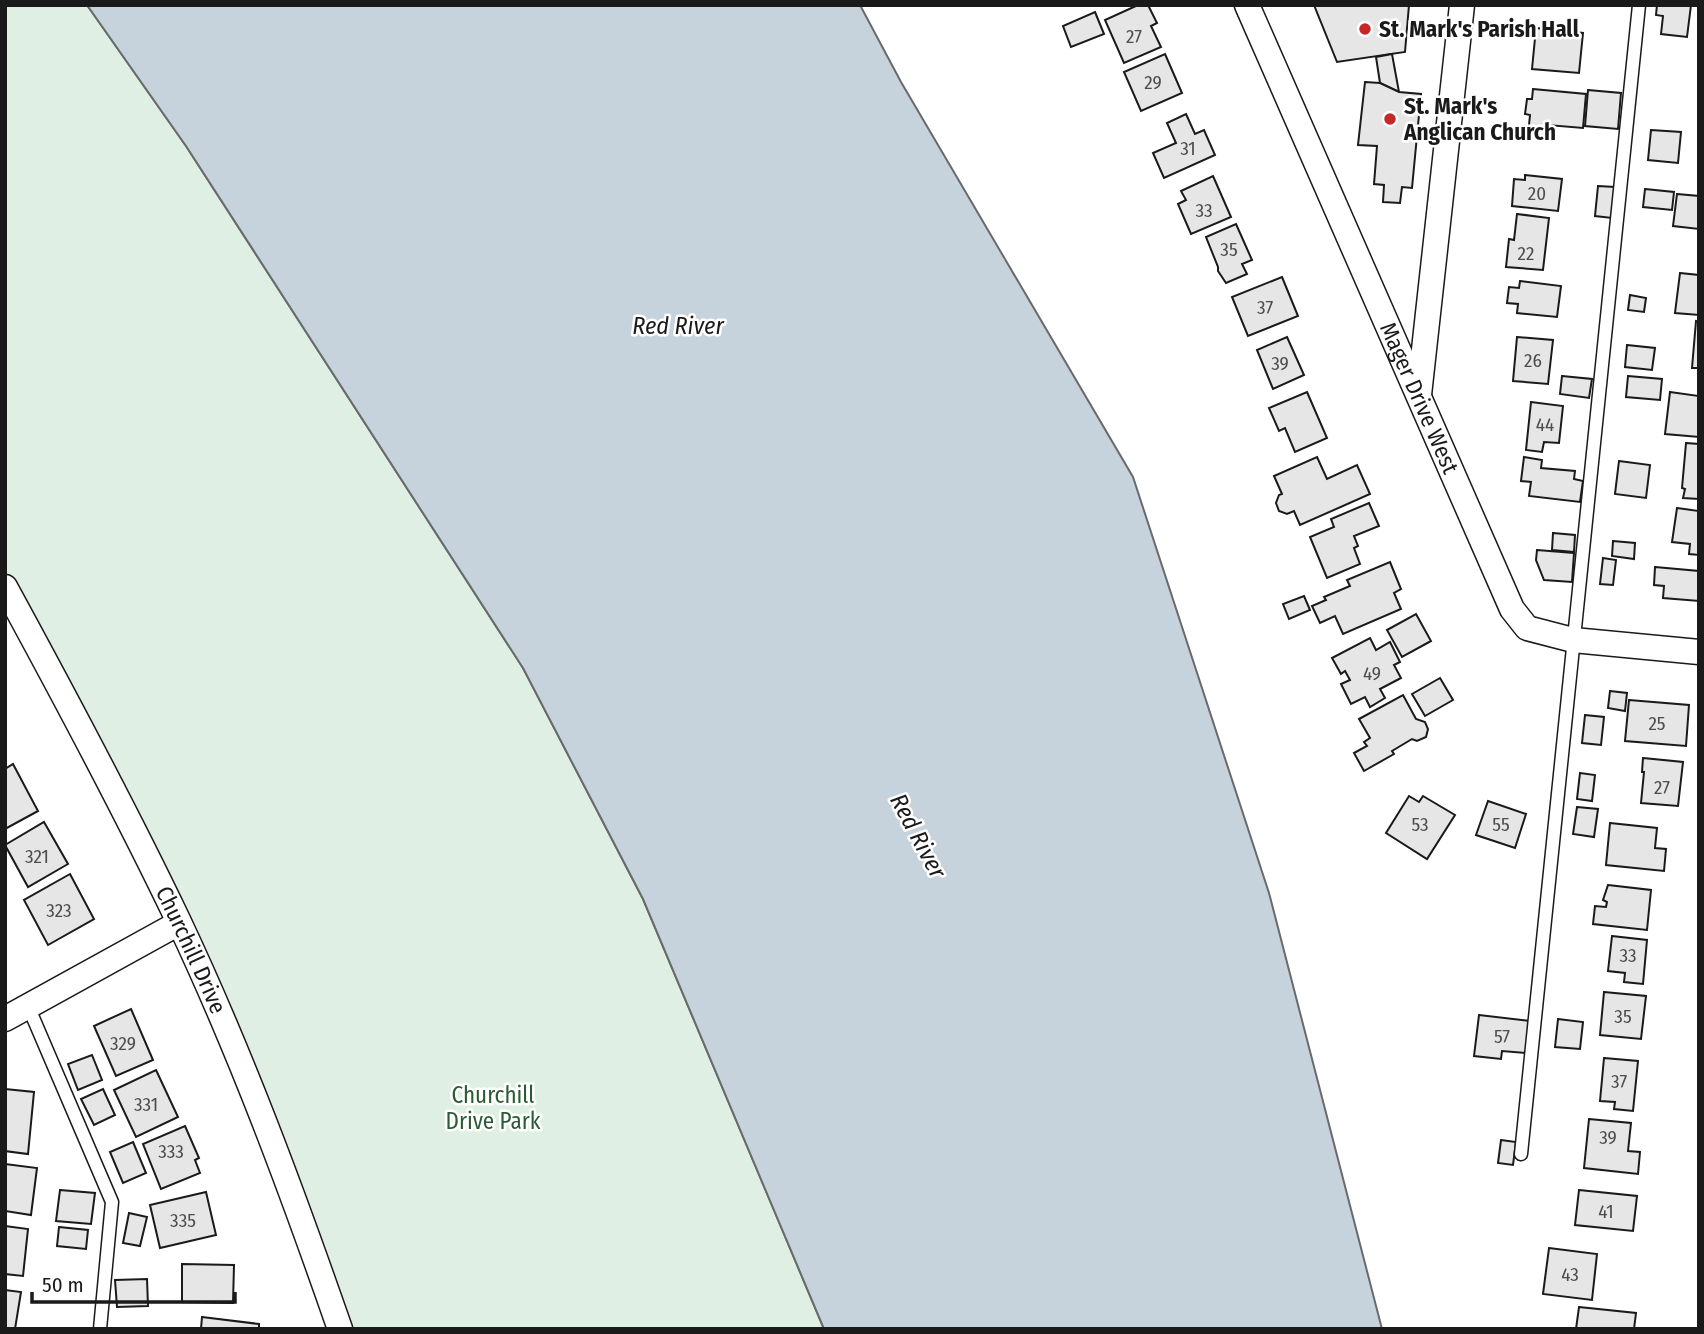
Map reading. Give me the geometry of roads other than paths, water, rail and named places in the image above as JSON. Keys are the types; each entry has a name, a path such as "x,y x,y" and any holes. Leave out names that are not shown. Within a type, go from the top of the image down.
{"street":[{"name":"Mager Drive West","path":"1247,5 1512,609 1527,628 1573,640 1699,652"},
{"path":"1419,395 1462,5"},
{"name":"Churchill Drive","path":"5,587 109,779 179,923 299,1211 340,1329"},
{"path":"5,1018 179,923"}],"lane":[{"path":"1521,1154 1639,5"},
{"path":"28,1006 112,1202 100,1329"}],"water":[{"name":"Red River","path":"87,5 860,5 901,82 1133,477 1269,893 1382,1329 824,1329 643,899 523,668 186,146"}],"place":[{"name":"St. Mark's Parish Hall","path":"1365,29"},
{"name":"St. Mark's Anglican Church","path":"1390,119"}],"park label":[{"name":"Churchill Drive Park","path":"493,1108"}]}
